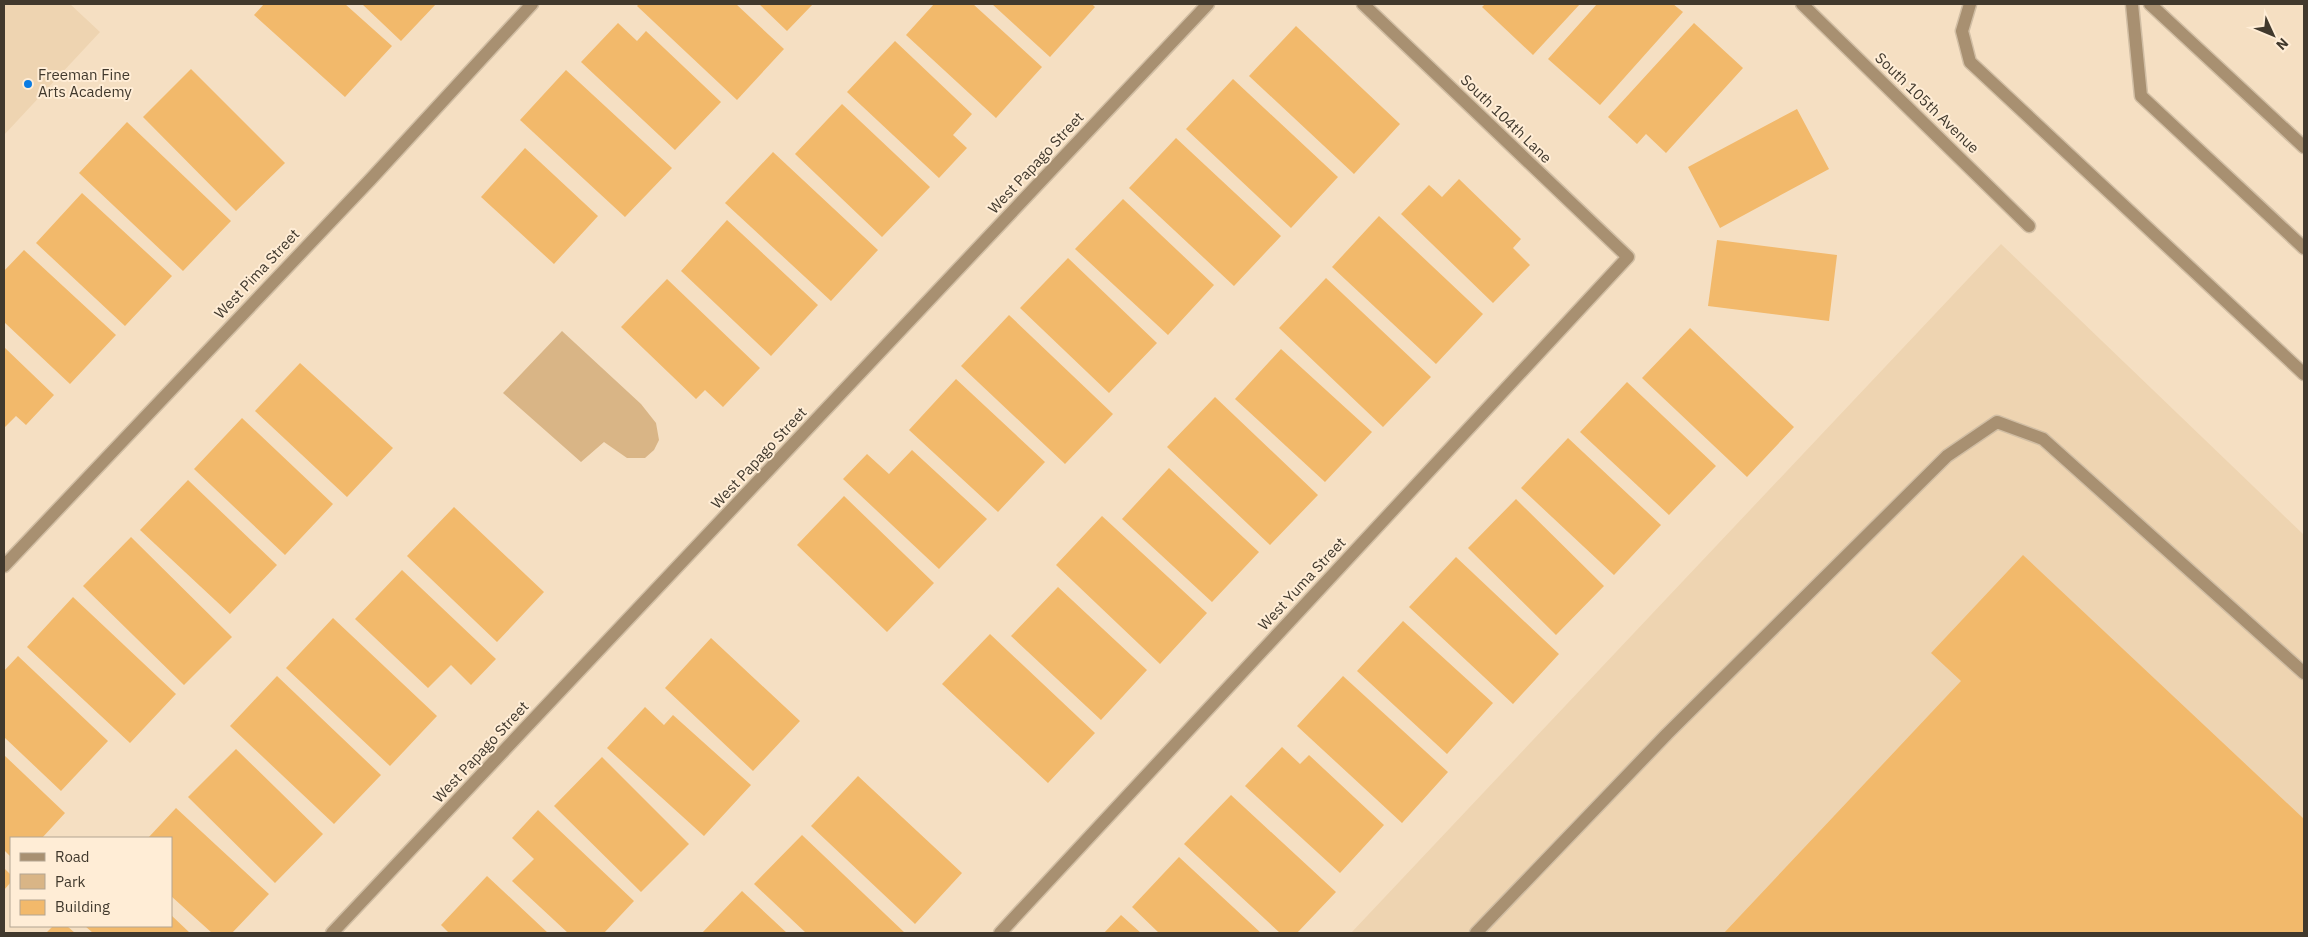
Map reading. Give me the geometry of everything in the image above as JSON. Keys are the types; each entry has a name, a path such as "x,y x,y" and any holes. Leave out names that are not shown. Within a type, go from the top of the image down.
{"street":[{"name":"West Pima Street","path":"4,566 370,180 532,4"},
{"name":"West Papago Street","path":"332,933 1208,4"},
{"name":"South 104th Lane","path":"1362,4 1628,257"},
{"name":"South 105th Avenue","path":"1802,4 2029,226"},
{"path":"1970,4 1962,30 1970,62 2304,374"},
{"path":"2132,4 2141,96 2304,248"},
{"path":"2150,4 2304,147"},
{"name":"West Yuma Street","path":"1000,933 1628,257"},
{"path":"1476,933 1667,734 1947,456 1997,422 2043,439 2304,673"}],"shaded area":[{"name":"Freeman Fine Arts Academy","path":"4,4 70,4 100,32 4,135"},
{"path":"2001,244 2304,535 2304,933 1351,933"}],"green space":[{"path":"562,331 641,404 656,423 659,440 654,450 645,458 627,458 604,442 581,462 503,393"}],"building":[{"path":"264,4 345,4 392,46 345,97 254,15"},
{"path":"362,4 436,4 401,41"},
{"path":"639,4 736,4 784,49 737,100 637,6"},
{"path":"759,4 813,4 787,31"},
{"path":"934,4 973,4 1042,67 996,118 906,35"},
{"path":"992,4 1092,4 1095,7 1050,57"},
{"path":"1485,4 1580,4 1533,55 1482,7"},
{"path":"1597,4 1673,4 1683,12 1600,105 1548,59"},
{"path":"618,23 637,41 646,31 721,102 675,150 581,62"},
{"path":"1694,23 1743,68 1666,153 1646,134 1637,144 1608,117"},
{"path":"1296,26 1400,124 1354,174 1249,76"},
{"path":"895,41 972,114 953,135 967,148 939,178 847,92"},
{"path":"191,69 285,163 236,211 143,117"},
{"path":"566,70 672,168 625,217 520,120"},
{"path":"1233,79 1338,177 1291,228 1186,129"},
{"path":"842,104 930,187 882,237 795,154"},
{"path":"1797,109 1829,169 1720,228 1688,167"},
{"path":"127,122 231,221 183,271 79,173"},
{"path":"1176,138 1281,236 1234,286 1129,188"},
{"path":"525,148 598,216 554,264 481,197"},
{"path":"773,152 878,250 831,301 725,203"},
{"path":"1459,179 1521,239 1513,248 1530,265 1493,303 1401,214 1429,185 1442,197"},
{"path":"82,193 172,276 125,326 36,243"},
{"path":"1123,199 1214,285 1168,335 1075,249"},
{"path":"1379,216 1483,314 1436,364 1332,267"},
{"path":"727,220 818,305 771,356 681,271"},
{"path":"1717,240 1837,255 1829,321 1708,306"},
{"path":"24,250 116,335 70,384 4,322 4,271"},
{"path":"1068,258 1157,343 1109,393 1020,308"},
{"path":"1326,278 1431,377 1383,427 1279,328"},
{"path":"667,279 760,368 723,407 705,390 696,399 621,327"},
{"path":"1009,315 1113,414 1065,464 961,366"},
{"path":"1690,328 1794,427 1747,477 1642,378"},
{"path":"4,347 54,395 26,425 16,416 4,428"},
{"path":"1281,349 1372,432 1325,482 1235,399"},
{"path":"300,363 393,448 347,497 255,411"},
{"path":"956,379 1045,462 998,512 909,430"},
{"path":"1627,382 1716,466 1669,515 1580,432"},
{"path":"1215,397 1318,495 1270,545 1167,447"},
{"path":"242,418 333,504 285,555 194,469"},
{"path":"1568,438 1661,525 1614,575 1521,488"},
{"path":"912,450 987,519 939,569 843,479 867,454 889,474"},
{"path":"1169,468 1259,552 1212,602 1122,519"},
{"path":"188,480 277,565 230,614 140,530"},
{"path":"844,496 934,583 887,632 797,545"},
{"path":"1516,499 1604,586 1556,635 1468,548"},
{"path":"454,507 544,592 497,642 407,556"},
{"path":"1102,516 1207,613 1160,664 1056,565"},
{"path":"131,537 232,637 184,685 83,586"},
{"path":"2023,555 2304,819 2304,933 1724,933 1961,681 1931,653"},
{"path":"1456,557 1559,654 1513,704 1409,607"},
{"path":"402,570 496,659 471,685 451,665 428,688 355,619"},
{"path":"1058,587 1147,670 1101,720 1011,636"},
{"path":"73,597 176,694 130,743 27,647"},
{"path":"333,618 437,716 390,766 286,668"},
{"path":"1403,621 1493,703 1447,754 1357,671"},
{"path":"990,634 1095,733 1048,783 942,684"},
{"path":"711,638 800,721 753,771 665,688"},
{"path":"18,656 108,741 61,791 4,737 4,671"},
{"path":"277,676 381,775 334,824 230,726"},
{"path":"1343,676 1448,772 1402,823 1297,726"},
{"path":"645,707 664,725 673,715 751,785 704,836 607,748"},
{"path":"1282,747 1300,764 1309,755 1384,825 1340,873 1245,786"},
{"path":"236,749 323,834 275,883 188,797"},
{"path":"4,755 65,813 43,837 10,837 10,856 4,850"},
{"path":"602,757 689,844 641,892 554,806"},
{"path":"858,776 962,873 915,924 811,826"},
{"path":"1231,795 1336,892 1297,933 1280,933 1184,844"},
{"path":"176,808 269,894 232,933 212,933 172,897 172,837 149,837"},
{"path":"538,810 634,901 604,933 568,933 512,881 534,859 512,838"},
{"path":"802,835 905,933 806,933 754,884"},
{"path":"1179,857 1261,933 1159,933 1132,907"},
{"path":"4,868 10,874 10,883 4,890"},
{"path":"487,876 548,933 449,933 441,925"},
{"path":"742,891 787,933 702,933"},
{"path":"1121,915 1141,933 1104,933"},
{"path":"172,916 190,933 93,933 86,927 172,927"},
{"path":"52,927 68,927 75,933 46,933"}],"place":[{"name":"Freeman Fine Arts Academy","path":"28,84"}]}
